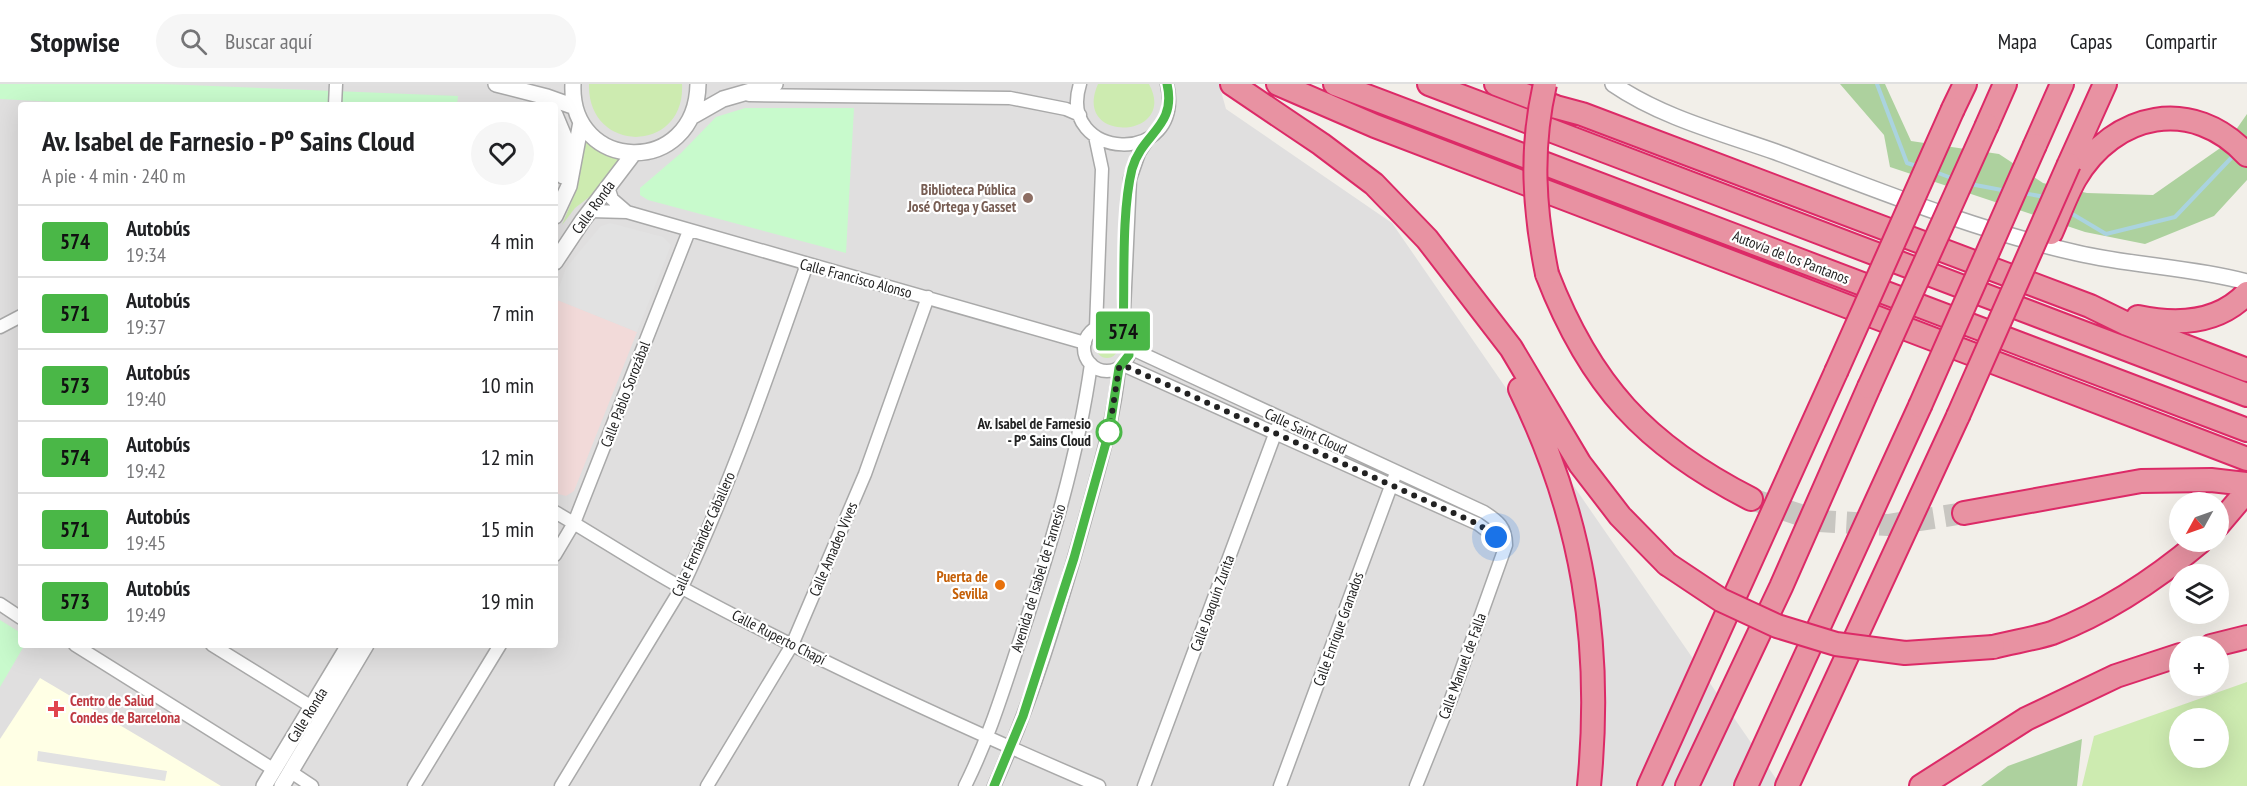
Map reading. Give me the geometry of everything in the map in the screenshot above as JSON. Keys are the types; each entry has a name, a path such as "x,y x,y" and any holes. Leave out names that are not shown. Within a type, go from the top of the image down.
{"highway":[{"path":"1232,84 1321,144 1374,184 1427,239 1511,348 1580,464 1620,516 1667,564 1721,600 1777,626 1836,644 1905,653 1993,646 2049,634 2096,615 2167,570 2188,552"},
{"path":"1278,84 1386,130 2247,459"},
{"name":"Autovía de los Pantanos","path":"1335,84 2247,430"},
{"path":"1429,84 2247,395"},
{"path":"1496,84 1556,107 1582,114 2090,306 2127,324 2247,370"},
{"path":"1534,84 1582,114"},
{"path":"1545,84 1534,152 1535,201 1546,274 1563,316 1584,355 1610,392 1632,417 1674,454 1711,479 1751,499"},
{"path":"1649,786 1965,84"},
{"path":"1687,786 1782,587 2005,84"},
{"path":"1746,786 1920,406 2062,84"},
{"path":"1787,786 1958,416 2104,84"},
{"path":"1958,416 1985,377 2076,178 2095,152 2116,135 2138,123 2172,117 2204,124 2234,140 2247,155"},
{"path":"1468,292 1539,428 1571,519 1589,606 1595,730 1589,786"},
{"path":"2090,306 2168,323 2212,316 2240,301 2247,293"},
{"path":"1964,513 2141,481 2211,480 2247,484"},
{"path":"2229,512 2247,491"},
{"path":"2229,642 2247,637"},
{"path":"1921,786 2026,719 2116,676 2169,659"}],"street":[{"path":"335,102 336,84"},
{"path":"496,84 575,107"},
{"path":"573,84 575,107 581,122 604,145 618,151 634,153 663,147 686,129 693,116 698,84"},
{"path":"693,116 709,105 775,84"},
{"path":"1080,84 1077,104 1080,115 1095,136 1102,169 1096,328 1085,343 1084,350 1091,364 1105,371 1121,366 1130,348 1123,331 1130,179 1139,153 1165,120 1170,96 1167,84"},
{"path":"1613,84 1664,110 2019,239 2080,254 2247,282"},
{"path":"525,91 540,102"},
{"path":"736,95 1011,98 1066,109 1080,115"},
{"path":"558,122 565,139 565,164 558,206"},
{"name":"Calle Ronda","path":"558,210 569,186 581,122"},
{"path":"1095,136 1113,145 1125,146 1148,139"},
{"name":"Calle Ronda","path":"558,258 634,153"},
{"path":"608,187 612,199 627,212"},
{"name":"Calle Francisco Alonso","path":"590,211 627,212 1085,343"},
{"name":"Calle Pablo Sorozábal","path":"558,550 574,523 689,231"},
{"name":"Calle Fernández Caballero","path":"561,786 682,588 751,423 807,264"},
{"name":"Calle Amadeo Vives","path":"707,786 792,645 865,474 928,297"},
{"path":"0,327 18,318"},
{"path":"1096,328 1110,325 1123,331"},
{"name":"Calle Saint Cloud","path":"1130,348 1280,420 1484,512 1500,523 1506,533 1506,545"},
{"name":"Avenida de Isabel de Farnesio","path":"965,786 987,736 1049,551 1085,410 1091,364"},
{"name":"Calle Saint Cloud","path":"1121,366 1478,524 1506,545"},
{"name":"Avenida de Isabel de Farnesio","path":"994,786 1010,748 1074,558 1109,432 1121,366"},
{"name":"Calle Joaquín Zurita","path":"1144,786 1280,420"},
{"name":"Calle Enrique Granados","path":"1280,786 1396,472"},
{"name":"Calle Ruperto Chapí","path":"558,514 682,588 792,645 1010,748 1099,786"},
{"name":"Calle Manuel de Falla","path":"1416,786 1451,699 1506,545"},
{"path":"0,604 18,616"},
{"path":"80,648 273,769"},
{"path":"217,648 312,707"},
{"name":"Calle Ronda","path":"264,786 347,648"},
{"name":"Calle Ronda","path":"282,786 364,648"},
{"path":"414,786 498,648"},
{"path":"291,772 312,786"}],"shaded area":[{"path":"0,84 1219,84 1226,109 1392,223 1781,786 0,786"},
{"path":"610,223 663,237 671,245 637,332 558,300 558,291 566,268 601,226"},
{"path":"558,300 637,332 574,491 566,496 558,494"},
{"name":"Centro de Salud Condes de Barcelona","path":"40,678 221,786 0,786 0,739"},
{"path":"38,751 167,771 165,781 37,761"}],"green space":[{"path":"0,84 163,84 458,96 457,102 57,102 0,99"},
{"path":"589,84 682,84 679,107 669,124 654,133 636,137 619,134 603,124 593,107"},
{"path":"1098,84 1149,84 1154,102 1150,116 1139,124 1125,128 1110,125 1099,117 1094,104"},
{"path":"1840,84 1885,84 1911,141 1999,154 2043,183 2087,193 2153,195 2226,144 2247,114 2247,180 2214,216 2145,244 2085,232 1890,167 1884,135"},
{"path":"745,108 854,108 846,253 648,200 640,195 640,188 681,153 716,117"},
{"path":"583,138 599,152 619,159 592,195 575,208 562,225 576,191"},
{"path":"1107,336 1115,339 1118,347 1115,355 1107,358 1099,355 1096,347 1099,339"},
{"path":"0,620 18,631 18,648 23,648 0,687"},
{"path":"2247,682 2247,786 2082,786 2094,736 2169,710 2169,768 2229,768 2229,708 2173,708 2207,696 2229,696 2229,688"},
{"path":"2082,739 2077,786 1981,786 2008,766"}],"waterway":[{"path":"1877,84 1907,163 1920,167"},
{"path":"2069,212 2106,234 2175,217 2234,155"},
{"path":"1933,171 1954,179"},
{"path":"1970,184 2007,191"},
{"path":"2023,193 2045,197"}],"tunnel":[{"path":"1751,499 1819,521 1888,525 1964,513"}],"bus line":[{"name":"574","path":"994,786 1023,716 1074,558 1109,432 1119,368 1129,355 1128,339 1123,331 1130,179 1139,153 1165,120 1170,96 1167,84"}],"place":[{"name":"Biblioteca Pública José Ortega y Gasset","path":"1028,198"},
{"name":"Av. Isabel de Farnesio - Pº Sains Cloud","path":"1109,432"},
{"name":"Puerta de Sevilla","path":"1000,585"},
{"name":"Centro de Salud Condes de Barcelona","path":"56,709"}],"route":[{"path":"1109,432 1119,368 1123,365 1159,379 1275,434 1478,524 1496,537"}]}
